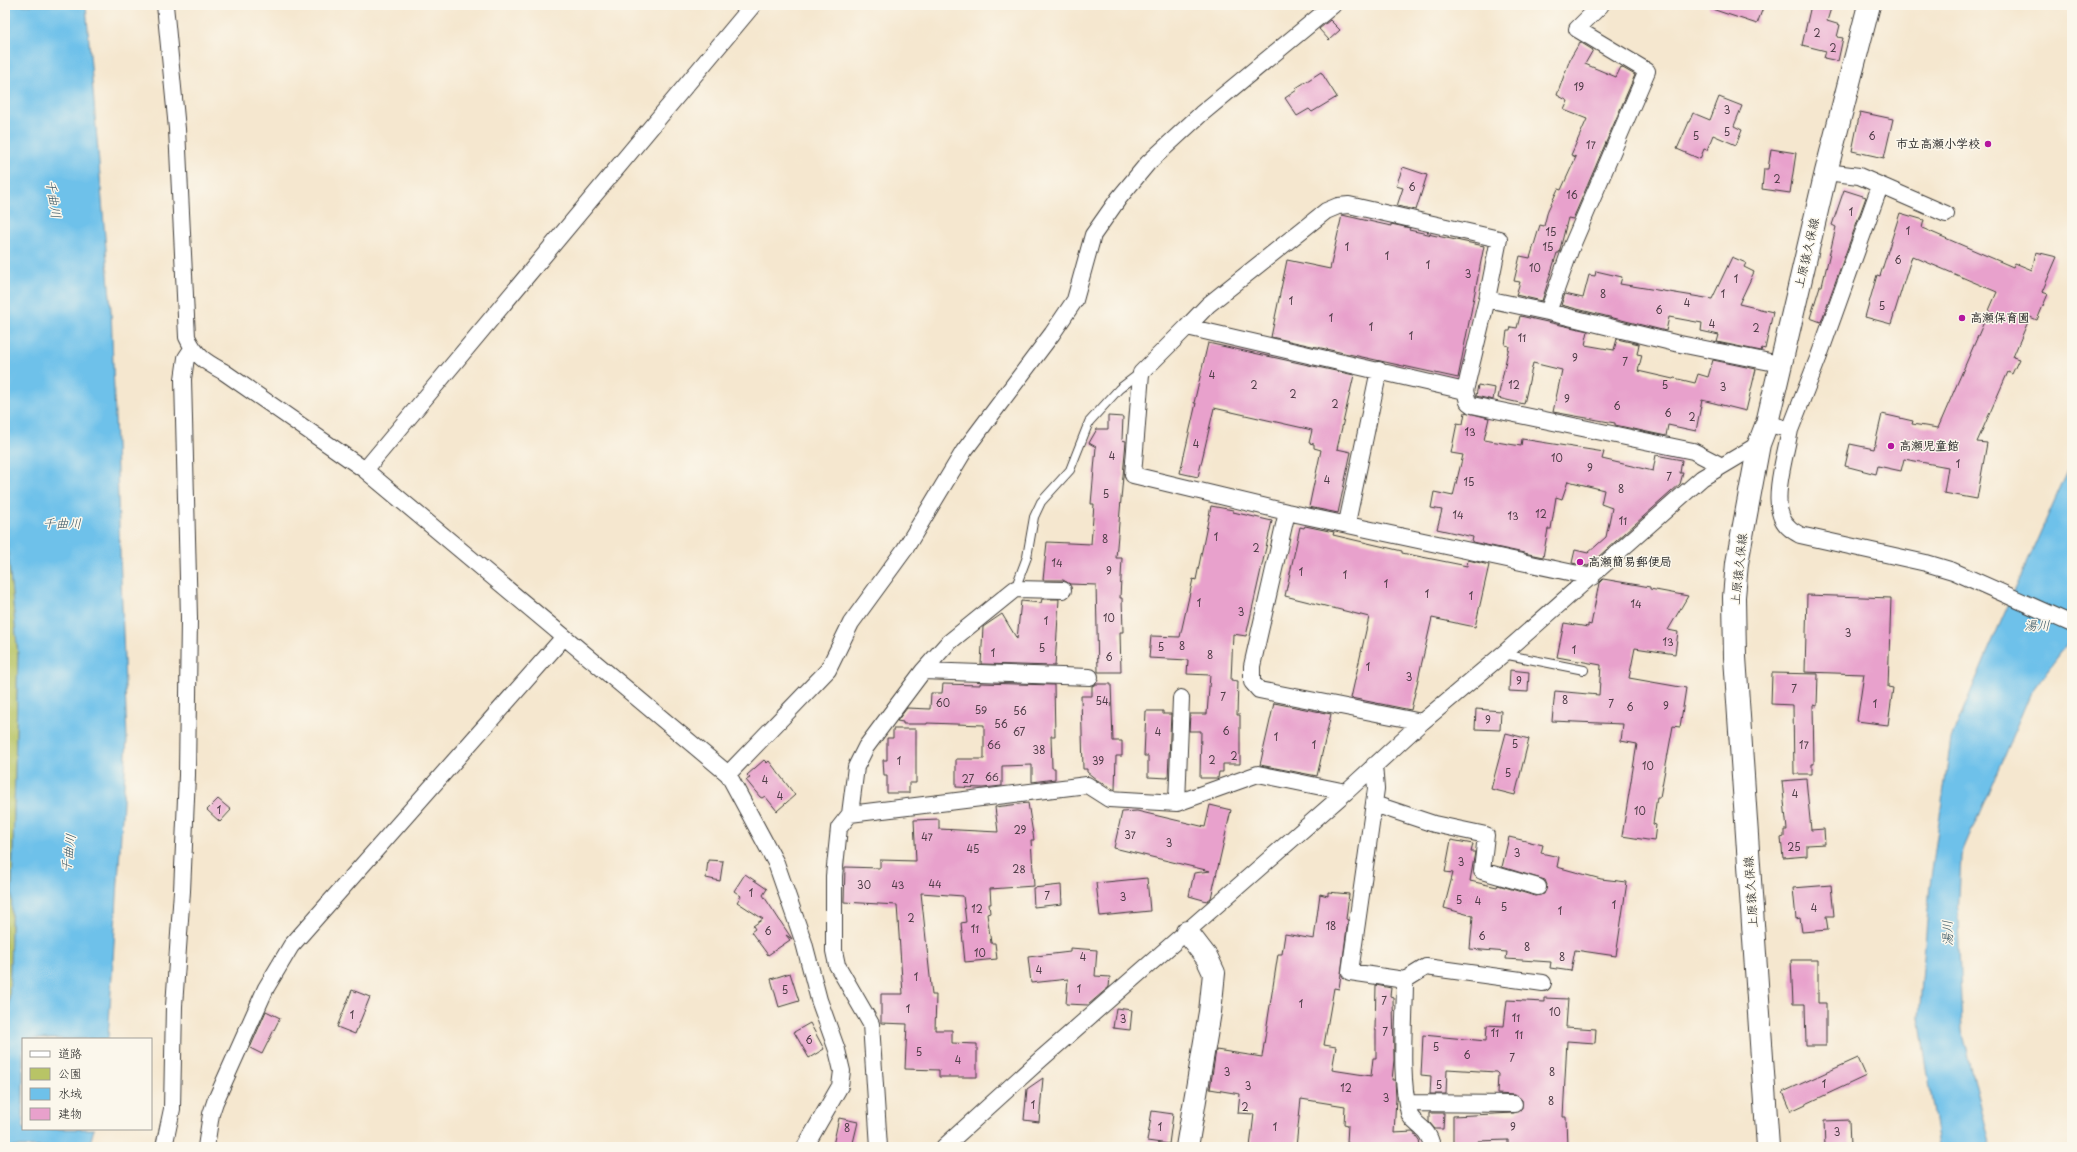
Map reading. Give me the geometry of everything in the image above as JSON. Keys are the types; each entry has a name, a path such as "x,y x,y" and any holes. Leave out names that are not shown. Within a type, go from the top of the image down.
{"main road":[{"name":"上原猿久保線","path":"1768,1147 1735,657 1734,597 1737,564 1759,444 1767,422 1826,172 1869,5"},
{"path":"1187,932 1207,958 1214,973 1210,1012 1187,1147"}],"street":[{"path":"165,5 178,145 187,337 192,349 201,359 224,372 365,470 728,774 776,863 804,943 819,1000 837,1050 842,1071 840,1086 805,1147"},
{"path":"365,470 753,5"},
{"path":"728,774 828,670 851,622 905,549 964,451 1052,334 1075,300 1093,235 1119,198 1148,163 1201,114 1333,5"},
{"path":"1548,312 1571,248 1647,71 1577,29 1601,5"},
{"path":"1826,172 1859,176 1946,214"},
{"path":"1880,186 1819,356 1790,430 1778,494 1778,507 1782,518 1790,529 1800,535 1926,563 1952,571 2072,624"},
{"path":"1592,577 1473,553 1347,523 1287,512 1133,475 1141,373 1208,305 1326,211 1338,206 1349,205 1499,239 1487,299 1465,391 1468,402 1472,405 1693,451 1722,466"},
{"path":"1487,299 1548,312 1675,343 1780,364"},
{"path":"1187,327 1465,391"},
{"path":"164,1147 172,1109 174,1006 182,890 187,775 189,618 183,380 186,358 192,349"},
{"path":"1347,523 1379,370"},
{"path":"1767,422 1790,430"},
{"path":"944,1147 1041,1059 1346,792 1422,722 1592,577 1702,478 1759,444"},
{"path":"1287,512 1252,666 1252,682 1259,690 1422,722"},
{"path":"878,1147 870,1024 837,965 834,951 834,876 839,828 850,814 856,767 866,747 923,671 947,644 1015,589 1063,590"},
{"path":"206,1147 211,1114 215,1102 266,988 291,946 564,637"},
{"path":"923,671 1090,677"},
{"path":"1177,803 1181,698"},
{"path":"1374,765 1376,789 1350,972 1405,980 1426,967 1543,983"},
{"path":"850,814 1087,785 1109,799 1177,803 1258,774 1346,792"},
{"path":"1374,804 1434,824 1486,835 1482,871 1538,887"},
{"path":"1405,980 1404,1094 1409,1115 1430,1136 1432,1147"},
{"path":"1407,1104 1514,1104"}],"lane":[{"path":"1015,589 1027,557 1034,517 1041,502 1070,470 1089,422 1119,389 1141,373"},
{"path":"1503,654 1584,670"}],"green space":[{"path":"5,523 18,654 8,1049 5,1060"}],"water":[{"name":"千曲川","path":"5,5 86,5 111,310 127,739 108,1038 22,1038 22,1130 94,1130 89,1147 5,1147 5,1060 8,1049 18,654 5,523"},
{"name":"湯川","path":"2072,461 2072,638 2031,692 1961,856 1958,918 1962,1030 1991,1147 1939,1147 1919,1017 1930,884 1951,739 1987,653"}],"building":[{"path":"1709,5 1764,5 1757,24 1709,8"},
{"path":"1811,5 1832,5 1827,21 1840,25 1837,37 1843,38 1838,61 1824,58 1826,51 1802,45"},
{"path":"1330,20 1340,30 1329,40 1319,29"},
{"path":"1580,42 1593,50 1585,64 1616,77 1621,67 1635,75 1573,219 1568,218 1559,253 1557,253 1542,301 1516,295 1520,282 1514,281 1520,256 1530,258 1540,225 1544,226 1548,210 1558,189 1561,190 1576,157 1571,155 1587,119 1564,110 1568,101 1557,95 1570,59"},
{"path":"1321,72 1337,97 1312,112 1309,109 1297,116 1285,98 1297,90 1296,88"},
{"path":"1719,97 1742,106 1734,126 1742,130 1736,145 1713,135 1707,150 1704,149 1700,159 1677,149 1693,113 1710,120"},
{"path":"1860,112 1893,119 1884,158 1852,151"},
{"path":"1771,149 1796,153 1790,193 1762,189 1764,169 1768,169"},
{"path":"1403,167 1427,175 1416,210 1397,206 1403,188 1396,186"},
{"path":"1844,190 1866,197 1821,322 1810,318 1820,286 1822,286 1836,227 1832,225"},
{"path":"1900,213 1924,220 1922,228 2013,267 2015,263 2032,270 2036,252 2057,257 2042,292 2048,294 2037,320 2030,317 2013,357 2019,359 2012,374 2008,372 1977,442 1987,443 1977,499 1944,493 1948,467 1904,459 1901,471 1878,466 1876,474 1845,466 1850,444 1874,449 1882,414 1913,421 1912,424 1938,428 1997,292 1912,256 1891,324 1865,317 1877,275 1880,276"},
{"path":"1342,215 1391,226 1391,224 1410,228 1409,230 1484,246 1458,378 1271,337 1287,260 1330,269"},
{"path":"1732,257 1746,263 1744,267 1754,272 1739,304 1773,312 1765,349 1762,348 1761,351 1717,342 1719,335 1701,331 1702,323 1669,317 1666,331 1561,305 1565,294 1583,298 1589,275 1595,276 1596,271 1622,277 1620,284 1712,299"},
{"path":"1520,316 1588,331 1585,345 1614,350 1617,339 1639,344 1637,354 1642,355 1638,371 1673,379 1695,383 1698,374 1708,377 1713,360 1756,369 1746,411 1702,400 1696,431 1668,425 1666,436 1615,425 1615,423 1553,412 1562,370 1533,363 1524,404 1498,398 1509,346 1505,345 1507,331 1510,331 1511,327 1517,328"},
{"path":"1208,343 1354,375 1337,449 1351,452 1338,513 1309,507 1321,450 1314,448 1314,444 1309,443 1312,430 1214,408 1198,477 1180,473"},
{"path":"1478,385 1495,388 1493,400 1476,396"},
{"path":"1465,412 1489,418 1484,440 1521,446 1522,439 1604,452 1602,459 1653,471 1656,455 1682,460 1680,473 1683,473 1680,484 1588,566 1572,563 1575,550 1588,553 1606,537 1612,508 1601,504 1604,490 1568,481 1562,499 1556,497 1551,529 1548,529 1543,557 1472,542 1473,537 1437,529 1442,510 1431,508 1434,492 1453,496 1463,455 1451,453 1457,423 1463,424"},
{"path":"1108,416 1123,417 1122,440 1126,441 1116,558 1122,558 1120,598 1122,598 1123,632 1120,632 1121,672 1098,672 1096,585 1070,584 1063,580 1043,580 1047,542 1091,544 1094,504 1091,504 1096,447 1089,443 1097,429 1108,429"},
{"path":"1211,506 1233,510 1233,512 1272,521 1246,636 1233,634 1231,680 1238,681 1237,715 1240,715 1240,764 1223,764 1223,772 1219,772 1218,778 1200,778 1201,731 1189,731 1190,714 1207,714 1210,675 1187,674 1188,660 1149,658 1151,636 1180,637 1193,579 1196,580"},
{"path":"1305,526 1334,532 1333,535 1402,551 1402,553 1467,566 1468,560 1489,565 1475,627 1432,618 1411,710 1351,698 1369,617 1285,596 1300,527 1304,528"},
{"path":"1603,579 1650,587 1650,589 1688,596 1668,630 1678,632 1675,654 1635,648 1629,678 1686,688 1680,727 1673,726 1660,797 1657,797 1653,824 1656,825 1654,841 1622,836 1637,744 1621,741 1623,724 1552,721 1555,691 1599,695 1601,665 1557,657 1564,623 1588,627 1588,624 1591,625 1599,583"},
{"path":"1807,595 1891,598 1888,687 1893,688 1888,725 1857,721 1864,674 1805,672"},
{"path":"1042,599 1059,599 1055,666 981,664 983,627 1002,614 1017,639 1021,601 1041,603"},
{"path":"1510,670 1529,672 1528,692 1509,691"},
{"path":"1772,673 1818,674 1817,706 1813,705 1814,764 1812,764 1812,774 1794,774 1793,705 1771,704"},
{"path":"980,683 1054,685 1055,736 1051,736 1052,768 1055,768 1055,779 1032,782 1032,765 1002,766 1002,786 983,788 956,787 956,759 984,759 984,725 927,723 903,724 903,722 897,721 907,708 930,709 931,693 942,693 943,684 980,685"},
{"path":"1096,684 1111,684 1113,741 1122,741 1122,756 1116,756 1115,790 1097,780 1087,772 1087,769 1083,769 1081,696 1092,696 1092,686"},
{"path":"1274,703 1331,714 1317,776 1260,765"},
{"path":"1476,709 1501,711 1500,730 1475,729"},
{"path":"1146,711 1163,711 1163,714 1171,714 1168,778 1148,777 1148,756 1144,756"},
{"path":"893,729 916,729 916,783 909,783 909,793 887,793 887,775 884,775 883,760 887,760 887,738 893,738"},
{"path":"1506,733 1529,739 1515,795 1491,789"},
{"path":"764,760 767,763 769,761 795,795 777,811 765,796 762,798 760,797 746,780 750,778 747,775"},
{"path":"1806,779 1811,830 1824,829 1825,844 1807,845 1807,856 1783,858 1781,838 1784,837 1784,830 1787,830 1782,781"},
{"path":"218,799 231,810 220,822 207,810"},
{"path":"1028,803 1034,840 1031,840 1034,886 990,889 990,913 987,914 991,943 995,943 997,959 965,962 961,923 966,922 963,896 921,893 932,995 936,995 935,1030 952,1030 952,1043 977,1044 977,1077 939,1077 939,1070 905,1069 907,1024 881,1023 881,994 903,994 897,905 844,902 845,867 880,868 880,860 916,861 914,820 939,819 939,829 998,832 995,807"},
{"path":"1210,805 1231,810 1211,898 1207,901 1189,896 1194,873 1210,871 1114,848 1122,812 1137,811 1205,827"},
{"path":"1509,837 1543,845 1541,853 1559,857 1557,867 1601,879 1627,882 1616,956 1575,950 1571,971 1550,968 1551,962 1506,959 1507,952 1470,949 1473,916 1444,908 1453,873 1445,872 1451,840 1473,844 1471,852 1475,852 1470,881 1497,887 1498,885 1535,896 1544,894 1547,885 1545,880 1502,867"},
{"path":"708,860 723,861 720,881 706,878"},
{"path":"745,874 767,889 763,895 792,939 786,935 790,940 768,955 751,932 755,929 753,926 763,919 737,902 741,896 734,891"},
{"path":"1147,878 1150,911 1100,916 1096,883"},
{"path":"1061,885 1062,904 1034,907 1033,888"},
{"path":"1831,885 1834,916 1826,916 1828,930 1802,932 1800,918 1796,919 1793,888"},
{"path":"1328,892 1349,894 1346,919 1348,920 1339,989 1334,988 1324,1045 1336,1047 1332,1070 1371,1076 1373,1058 1376,1058 1376,985 1391,988 1390,996 1393,997 1394,1060 1392,1080 1395,1080 1396,1098 1394,1133 1413,1132 1419,1140 1420,1147 1349,1147 1349,1142 1347,1142 1348,1125 1344,1124 1345,1106 1301,1099 1296,1147 1250,1147 1254,1114 1238,1113 1240,1094 1210,1089 1216,1050 1262,1057 1278,954 1282,954 1285,934 1314,939 1320,894 1328,896"},
{"path":"1070,948 1097,950 1095,976 1110,977 1109,987 1088,1005 1066,1004 1068,979 1031,983 1028,957 1070,952"},
{"path":"1791,960 1818,960 1818,1003 1826,1003 1826,1046 1806,1046 1805,1004 1793,1004"},
{"path":"790,973 799,1001 779,1007 771,979"},
{"path":"352,990 370,997 355,1034 337,1027"},
{"path":"1544,998 1568,999 1566,1027 1596,1029 1595,1043 1567,1041 1563,1117 1566,1117 1567,1147 1545,1147 1545,1144 1508,1145 1508,1140 1478,1141 1478,1146 1453,1146 1453,1116 1514,1113 1522,1108 1522,1100 1514,1095 1497,1094 1498,1074 1496,1072 1447,1069 1446,1094 1430,1094 1431,1076 1421,1075 1423,1035 1486,1041 1487,1025 1504,1026 1507,1000 1544,1002"},
{"path":"1116,1008 1132,1010 1130,1030 1113,1028"},
{"path":"266,1011 280,1018 262,1054 250,1048"},
{"path":"810,1023 824,1049 809,1058 794,1032"},
{"path":"1858,1058 1866,1076 1791,1111 1783,1092"},
{"path":"1043,1078 1039,1122 1024,1120 1027,1089"},
{"path":"1152,1111 1173,1114 1169,1144 1147,1141"},
{"path":"1429,1113 1444,1113 1443,1129 1435,1129 1429,1122"},
{"path":"839,1118 858,1122 852,1147 833,1145"},
{"path":"1849,1120 1850,1147 1825,1147 1824,1121"}],"place":[{"name":"市立高瀬小学校","path":"1988,144"},
{"name":"高瀬保育園","path":"1962,318"},
{"name":"高瀬児童館","path":"1891,446"},
{"name":"高瀬簡易郵便局","path":"1580,562"}]}
